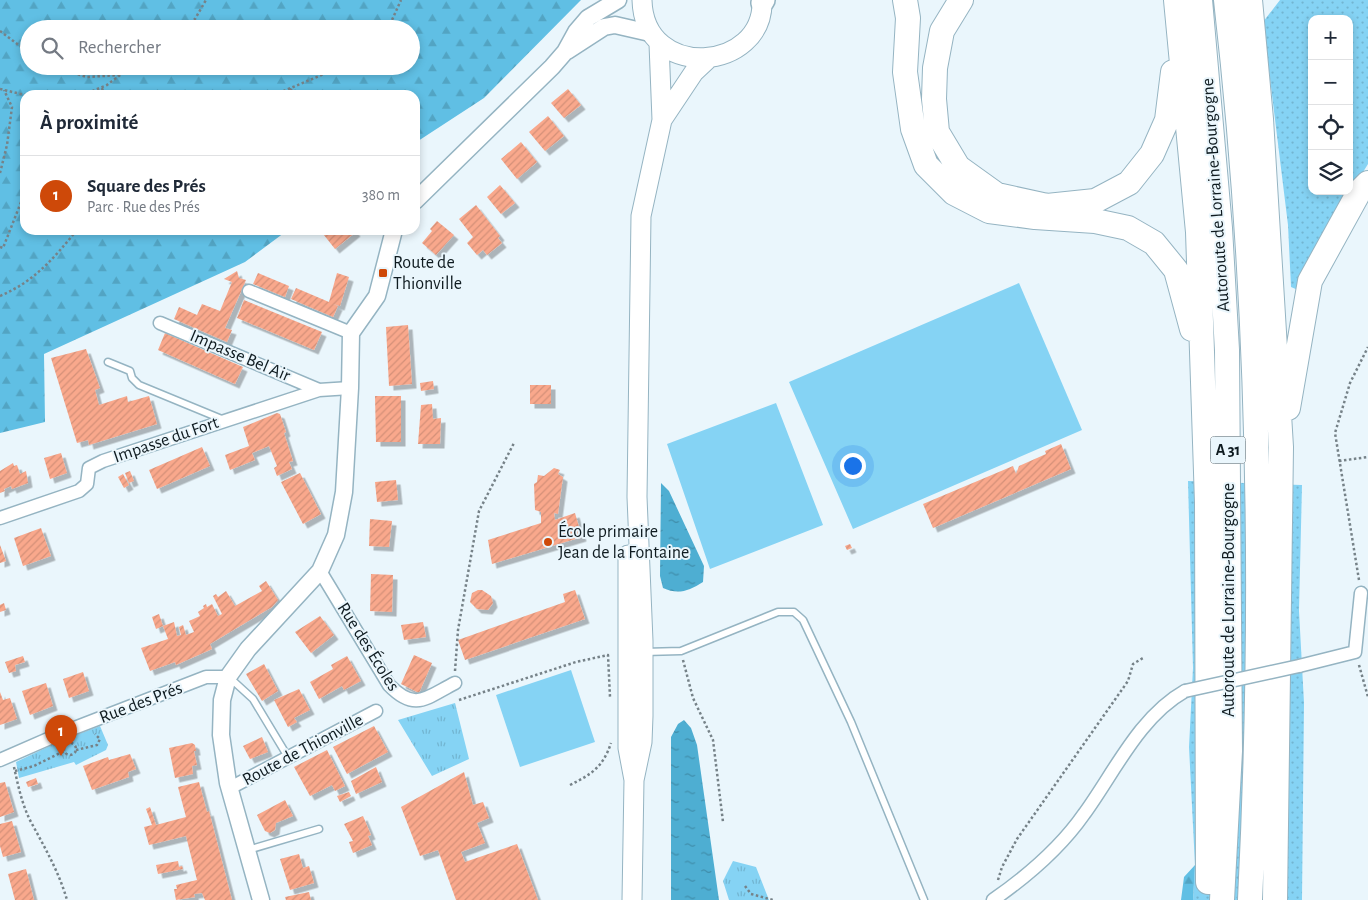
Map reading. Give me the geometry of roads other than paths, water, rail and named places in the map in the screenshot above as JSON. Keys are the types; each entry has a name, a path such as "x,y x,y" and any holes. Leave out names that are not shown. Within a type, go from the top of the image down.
{"highway":[{"path":"906,0 908,18 905,72 914,129 926,164 954,192 989,210 1035,217 1095,221 1128,228 1154,243 1176,270 1192,330 1207,502"},
{"path":"961,0 942,31 934,68 937,132 958,167 997,195 1047,206 1095,201 1129,182 1152,154 1167,120 1173,76 1176,0"},
{"path":"1176,0 1198,232 1207,502 1207,900"},
{"name":"Autoroute de Lorraine-Bourgogne","path":"1200,0 1219,218 1227,350 1230,751 1222,900"},
{"name":"Autoroute de Lorraine-Bourgogne","path":"1226,0 1246,225 1257,473 1255,748 1250,900"},
{"path":"1250,0 1261,119 1281,447 1276,900"},
{"path":"1281,447 1310,282 1360,192 1368,183"}],"main road":[{"path":"632,900 634,780 642,742 643,646 637,497 641,216 662,120 655,38 642,8 642,0"},
{"path":"655,38 675,53 694,59 721,56 738,48 751,35 760,16 763,1"},
{"path":"662,120 694,72 710,57"},
{"path":"634,780 628,748 627,624 628,552 637,497"},
{"path":"627,624 633,636 643,646"}],"street":[{"path":"565,52 576,32 588,18 618,0"},
{"path":"420,196 565,52 604,27 615,25 655,38"},
{"path":"249,291 351,333 377,296 393,235"},
{"name":"Impasse Bel Air","path":"160,323 319,390"},
{"name":"Route de Thionville","path":"261,900 230,788 222,735 222,700 228,677 248,649 320,571 336,535 344,492 351,333"},
{"name":"Impasse du Fort","path":"0,518 80,492 87,484 89,468 103,462 319,390 350,388"},
{"name":"Rue des Écoles","path":"320,571 389,685 401,698 415,702 455,683"},
{"path":"996,898 1040,863 1083,816 1130,746 1155,715 1185,691 1355,652 1361,593"},
{"name":"Rue des Prés","path":"6,758 64,732 206,677 228,677"},
{"name":"Route de Thionville","path":"230,788 376,711"}],"lane":[{"path":"108,362 130,371 132,378 139,384 225,421"},
{"path":"643,646 681,651 778,612 794,612 804,620 851,722 924,900"},
{"path":"228,677 253,699 288,757"},
{"path":"247,851 319,829"}],"water":[{"path":"661,483 669,491 704,566 703,582 693,588 679,592 663,588 660,576"},
{"path":"684,720 691,728 697,745 719,900 671,900 671,737 678,724"}],"place":[{"name":"Route de Thionville","path":"383,273"},
{"name":"École primaire Jean de la Fontaine","path":"548,542"},
{"name":"Square des Prés","path":"61,756"}]}
